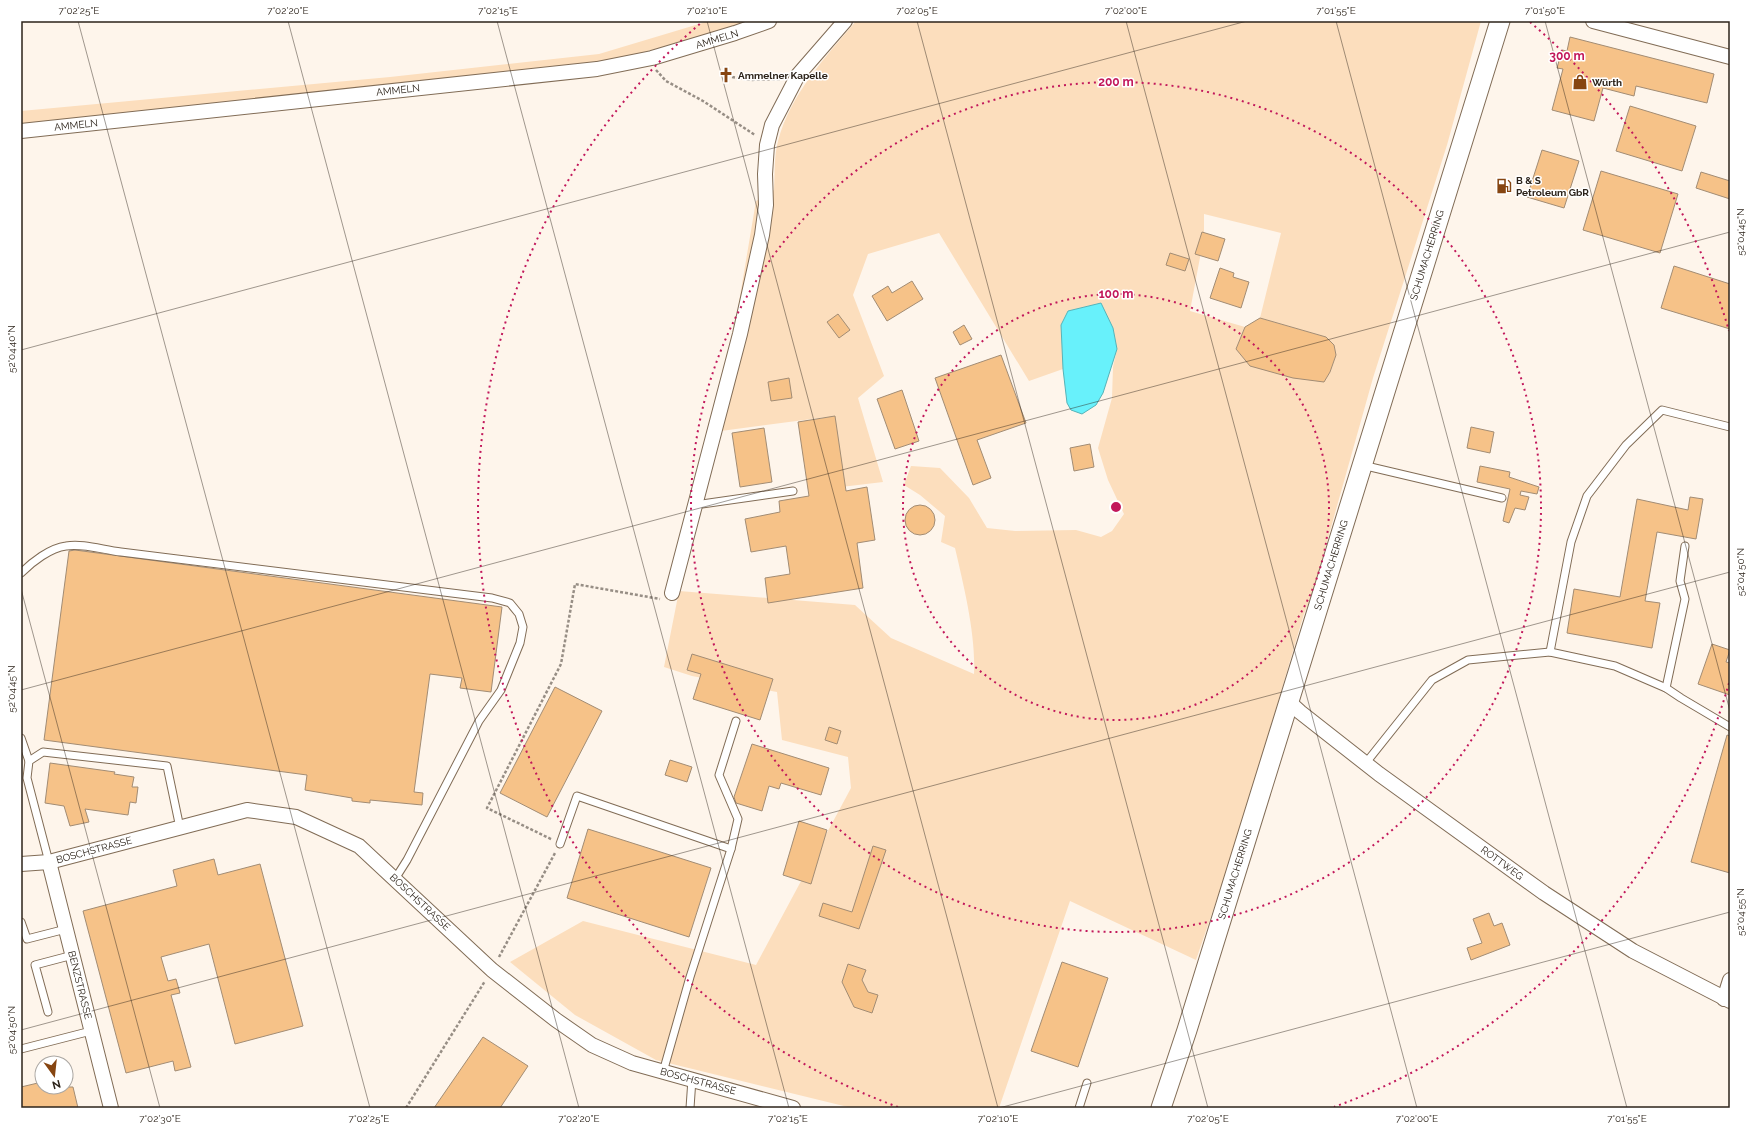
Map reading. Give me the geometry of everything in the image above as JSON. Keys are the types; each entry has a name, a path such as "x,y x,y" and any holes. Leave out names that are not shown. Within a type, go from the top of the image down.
{"main road":[{"name":"SCHUMACHERRING","path":"1161,1108 1190,1023 1288,702 1500,21"}],"street":[{"name":"AMMELN","path":"21,131 597,68 652,58 769,21"},
{"path":"672,593 740,334 762,236 766,204 764,174 767,145 772,125 794,82 845,21"},
{"path":"1593,21 1730,57"},
{"name":"ROTTWEG","path":"1288,702 1365,764 1544,893 1633,951 1727,1000"},
{"name":"BOSCHSTRASSE","path":"21,864 49,862 247,810 296,817 359,846 492,970 556,1020 592,1045 632,1063 793,1108"},
{"name":"BENZSTRASSE","path":"49,862 111,1108"},
{"path":"1727,1000 1730,980"}],"lane":[{"path":"1550,652 1571,542 1587,496 1626,446 1662,410 1730,427"},
{"path":"1362,465 1502,498"},
{"path":"695,505 793,491"},
{"path":"21,573 48,553 64,546 75,545 492,598 510,603 519,614 524,627 518,650 501,690 479,721 407,860 395,879"},
{"path":"1666,688 1685,599 1680,581 1685,546"},
{"path":"1365,764 1432,680 1468,660 1550,652 1615,666 1666,688 1730,727"},
{"path":"663,1072 731,849 738,819 719,775 736,721"},
{"path":"21,738 29,761 27,778 49,862"},
{"path":"29,761 42,752 167,766 180,828"},
{"path":"560,844 577,796 731,849"},
{"path":"21,922 27,939 66,929"},
{"path":"48,1012 35,965 73,955"},
{"path":"21,1049 91,1031"},
{"path":"690,1108 692,1079"},
{"path":"1079,1108 1087,1083"}],"path":[{"path":"652,58 656,70 666,81 703,101 767,145"},
{"path":"732,77 751,80 787,79 794,82"},
{"path":"406,1108 492,970 560,844 487,808 561,664 575,584 670,601 672,593"}],"shaded area":[{"path":"709,21 755,21 596,65 21,130 21,111 390,77 599,54"},
{"path":"856,21 1481,21 1447,145 1373,378 1312,595 1304,614 1235,846 1196,960 1070,901 999,1108 852,1108 656,1060 575,1015 510,962 583,921 756,965 851,788 848,757 782,740 777,692 692,676 664,667 679,591 855,605 891,638 974,674 971,627 955,548 941,542 945,516 920,495 904,485 911,466 940,468 969,498 987,528 1015,531 1076,530 1101,537 1112,531 1124,514 1108,480 1098,448 1112,398 1113,367 1117,349 1113,329 1101,303 1068,311 1061,325 1063,369 1029,381 939,233 868,254 853,295 884,376 858,398 883,482 841,487 827,417 706,433 736,320 756,201 774,190 775,159 778,141 784,124 791,107 810,77","holes":["1204,214 1281,233 1260,318 1326,337 1333,346 1336,354 1330,372 1250,366 1236,349 1245,327 1190,311 1204,236"]}],"water":[{"path":"1101,303 1113,328 1117,349 1103,393 1096,405 1082,414 1071,410 1067,403 1063,369 1061,325 1068,311"}],"building":[{"path":"1570,37 1714,74 1707,103 1636,86 1634,96 1603,88 1594,121 1552,110 1563,69 1557,68 1562,50 1567,51"},
{"path":"1630,106 1696,126 1682,171 1616,151"},
{"path":"1542,150 1579,161 1564,208 1527,197"},
{"path":"1601,171 1678,194 1660,253 1583,230"},
{"path":"1701,172 1730,181 1730,199 1696,188"},
{"path":"1202,232 1225,239 1218,261 1195,254"},
{"path":"1170,253 1189,259 1185,271 1166,265"},
{"path":"1674,266 1730,284 1730,329 1661,308"},
{"path":"1220,268 1234,273 1233,277 1249,282 1241,308 1210,298"},
{"path":"912,281 923,299 887,321 872,296 888,286 892,293"},
{"path":"838,314 850,330 839,338 827,322"},
{"path":"1260,318 1326,337 1334,345 1336,355 1330,372 1324,382 1293,378 1250,366 1236,349 1245,327"},
{"path":"964,325 972,339 960,345 953,332"},
{"path":"1001,355 1026,423 977,440 991,478 973,485 935,378"},
{"path":"789,378 792,398 771,401 768,382"},
{"path":"902,390 919,441 895,449 877,399"},
{"path":"835,416 846,491 867,487 875,540 857,543 863,588 768,603 765,578 790,574 786,546 751,552 745,519 780,512 779,501 809,496 798,422"},
{"path":"1471,427 1494,432 1490,453 1467,448"},
{"path":"764,428 772,482 740,487 732,433"},
{"path":"1090,444 1094,467 1074,471 1070,448"},
{"path":"1480,466 1510,472 1509,477 1539,487 1537,494 1521,491 1520,495 1529,497 1525,510 1515,508 1509,523 1503,521 1510,489 1477,482"},
{"path":"1690,497 1703,499 1696,539 1657,532 1645,601 1660,603 1652,648 1567,633 1574,589 1620,597 1637,499 1688,510"},
{"path":"920,505 931,509 935,520 931,531 920,535 909,531 905,520 909,509"},
{"path":"75,550 502,607 491,692 460,688 462,678 430,674 414,792 423,793 422,805 370,800 370,803 352,801 352,798 305,790 307,775 44,740 69,551"},
{"path":"1712,644 1730,650 1726,662 1730,663 1730,695 1698,684"},
{"path":"692,654 773,679 760,720 693,699 701,674 687,670"},
{"path":"555,687 602,711 547,817 500,793"},
{"path":"829,727 841,731 837,744 825,740"},
{"path":"1727,735 1730,736 1730,873 1691,862"},
{"path":"752,744 829,768 821,795 781,783 779,789 769,786 762,811 736,803 734,797"},
{"path":"670,760 692,767 687,782 665,775"},
{"path":"50,763 115,772 114,774 134,777 132,787 138,787 136,803 130,802 128,815 85,809 89,822 70,826 64,806 45,803"},
{"path":"799,821 827,830 811,884 783,875"},
{"path":"588,829 711,868 689,937 567,898"},
{"path":"873,846 886,850 859,929 819,916 823,903 852,912"},
{"path":"214,859 218,875 260,864 303,1026 235,1044 209,944 161,957 168,981 176,979 180,993 171,995 191,1067 175,1071 173,1061 126,1073 83,911 177,886 173,870"},
{"path":"1489,913 1494,926 1502,923 1510,945 1471,960 1467,948 1482,943 1473,919"},
{"path":"1062,962 1108,978 1078,1067 1031,1051"},
{"path":"848,964 866,970 862,980 868,992 878,995 872,1013 854,1007 842,982"},
{"path":"483,1037 528,1066 500,1108 434,1108"},
{"path":"34,1084 34,1095 74,1095 74,1091 78,1108 21,1108 21,1087"}],"place":[{"name":"Ammelner Kapelle","path":"726,75"},
{"name":"Würth","path":"1580,82"},
{"name":"B & S Petroleum GbR","path":"1504,186"}]}
